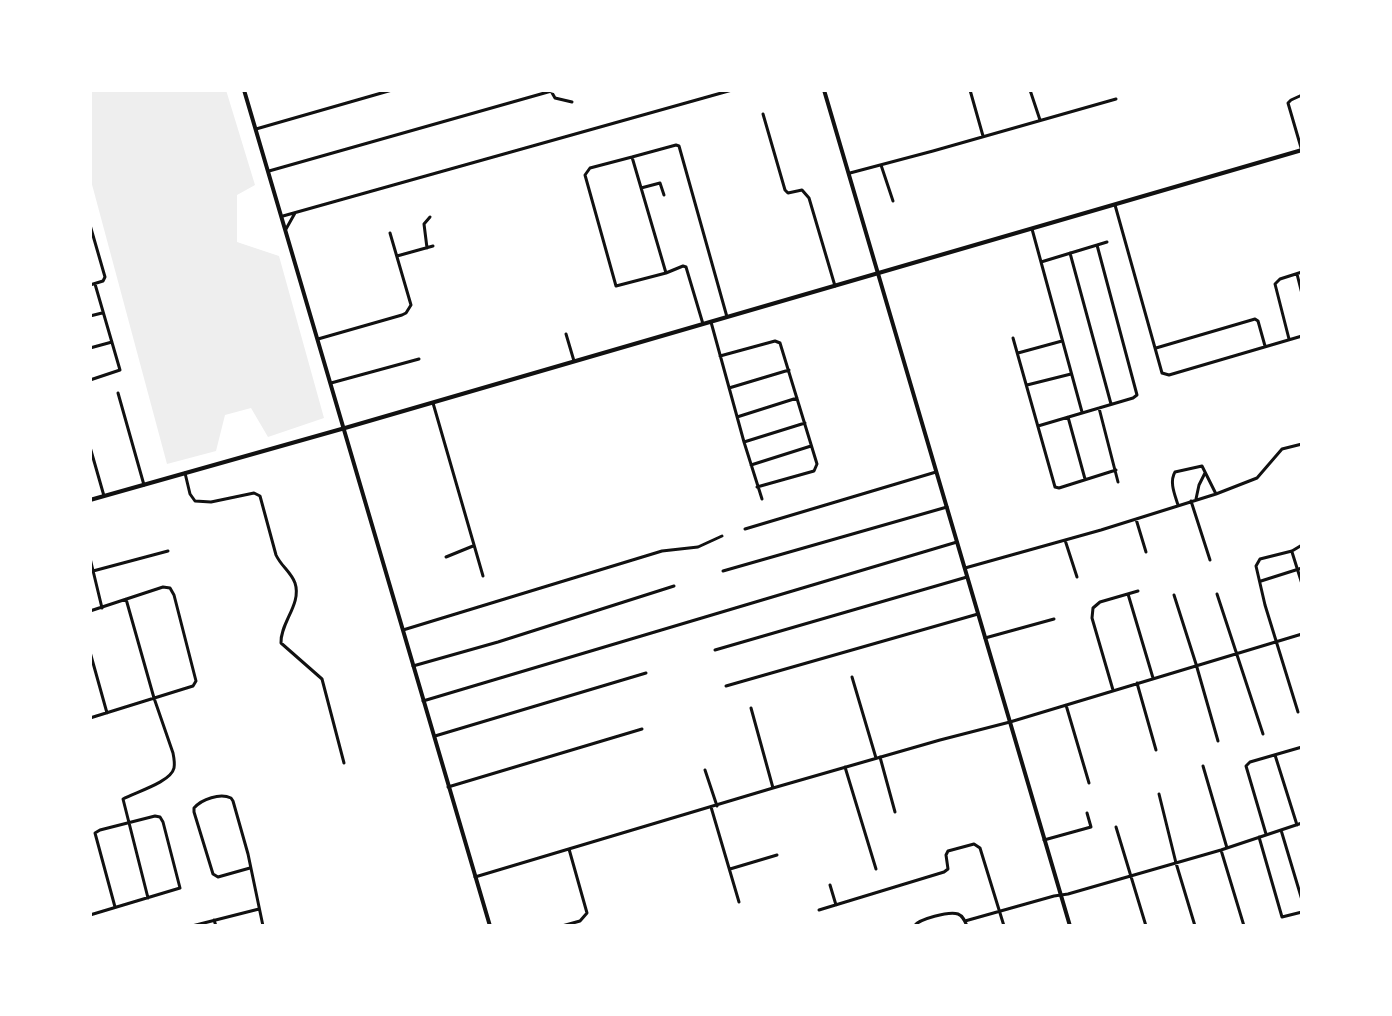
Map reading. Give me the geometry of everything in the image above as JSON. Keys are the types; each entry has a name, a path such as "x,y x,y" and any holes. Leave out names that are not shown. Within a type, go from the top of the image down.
{"main road":[{"path":"244,90 283,216 490,926"},
{"path":"824,90 1070,926"},
{"path":"90,500 1302,151"}],"street":[{"path":"256,129 392,90"},
{"path":"283,216 732,90"},
{"path":"970,90 983,136"},
{"path":"1030,90 1040,120"},
{"path":"269,171 553,91 556,98 572,102"},
{"path":"1302,95 1288,103 1302,151"},
{"path":"850,173 1116,99"},
{"path":"763,114 785,190 788,193 802,190 809,198 835,286"},
{"path":"703,324 686,267 616,286 585,175 590,168 679,146 727,317"},
{"path":"632,157 666,273"},
{"path":"881,165 892,201"},
{"path":"641,188 660,183 664,195"},
{"path":"1115,205 1162,373 1166,375 1302,336"},
{"path":"286,229 295,213"},
{"path":"427,248 424,224 430,217"},
{"path":"90,225 105,277 105,280 92,284 112,342 119,371 90,380"},
{"path":"1032,229 1082,413"},
{"path":"318,339 406,313 411,305 390,233"},
{"path":"1041,262 1107,242"},
{"path":"1038,426 1135,397 1137,393 1097,245"},
{"path":"397,256 433,246"},
{"path":"1070,253 1111,404"},
{"path":"1289,339 1275,284 1278,280 1302,273"},
{"path":"1297,274 1302,294"},
{"path":"90,316 102,313"},
{"path":"1155,348 1255,318 1258,321 1265,346"},
{"path":"711,322 762,499"},
{"path":"567,334 574,362"},
{"path":"1013,338 1055,487 1059,488 1116,470"},
{"path":"720,356 775,341 781,346 812,446 817,464 814,471 758,487"},
{"path":"1017,353 1062,341"},
{"path":"90,348 112,342"},
{"path":"331,383 419,359"},
{"path":"729,388 789,370"},
{"path":"1026,386 1071,374"},
{"path":"118,393 144,484"},
{"path":"737,417 797,398"},
{"path":"433,402 483,576"},
{"path":"1099,408 1118,482"},
{"path":"1068,417 1085,479"},
{"path":"744,442 805,423"},
{"path":"965,568 1216,494 1257,478 1282,449 1302,444"},
{"path":"751,465 812,446"},
{"path":"90,447 104,496"},
{"path":"1178,506 1172,483 1173,473 1202,466 1216,494"},
{"path":"745,529 937,471"},
{"path":"185,473 190,494 195,501 211,502 254,493 260,496 276,555 280,564 292,575 296,587 291,614 281,637 281,643 322,679 344,763"},
{"path":"1206,473 1193,500 1209,560"},
{"path":"723,572 947,507"},
{"path":"1136,519 1146,552"},
{"path":"403,630 662,551 698,547 722,536"},
{"path":"1065,540 1077,577"},
{"path":"423,702 957,542"},
{"path":"1298,712 1256,566 1258,560 1292,551 1302,545"},
{"path":"446,556 473,546"},
{"path":"93,571 168,551"},
{"path":"1292,551 1300,569 1302,584"},
{"path":"90,558 102,608"},
{"path":"1260,581 1300,569"},
{"path":"715,651 968,577"},
{"path":"90,611 166,586 172,591 180,615 195,683 90,718"},
{"path":"413,666 498,642 674,586"},
{"path":"1113,690 1092,613 1093,608 1100,602 1138,591"},
{"path":"1128,594 1153,678"},
{"path":"1217,594 1263,734"},
{"path":"1174,595 1218,741"},
{"path":"126,599 154,698 173,753 174,770 168,778 123,799 148,898"},
{"path":"726,686 978,614"},
{"path":"985,638 1054,619"},
{"path":"475,877 878,757 1010,722 1196,664 1302,634"},
{"path":"90,651 107,713"},
{"path":"433,736 646,673"},
{"path":"852,677 895,812"},
{"path":"1137,682 1156,750"},
{"path":"1066,705 1089,783"},
{"path":"751,708 773,788"},
{"path":"448,787 642,729"},
{"path":"1266,834 1246,766 1250,762 1302,747"},
{"path":"1275,755 1297,825"},
{"path":"1203,766 1227,848"},
{"path":"845,767 876,869"},
{"path":"705,770 717,806"},
{"path":"1160,794 1176,863 1195,926"},
{"path":"250,868 219,877 213,874 194,812 194,808 200,802 222,796 231,798 250,868 263,926"},
{"path":"711,807 739,902"},
{"path":"1044,840 1091,826 1087,813"},
{"path":"90,915 179,890 180,882 162,819 154,816 100,830 95,834 115,907"},
{"path":"914,926 918,921 954,913 959,915 966,924 999,911 1176,863 1302,824"},
{"path":"1116,827 1146,926"},
{"path":"1281,830 1302,900"},
{"path":"1258,837 1282,917 1302,912"},
{"path":"819,910 944,872 948,869 945,855 948,851 974,844 980,848 1004,926"},
{"path":"562,926 580,921 586,913 569,849"},
{"path":"1221,850 1244,926"},
{"path":"730,869 777,855"},
{"path":"830,885 836,905"},
{"path":"192,926 259,909"},
{"path":"214,920 216,926"}],"shaded area":[{"path":"90,90 226,90 255,185 237,195 237,242 279,256 324,418 268,437 251,408 225,415 216,451 167,464 90,177"}]}
